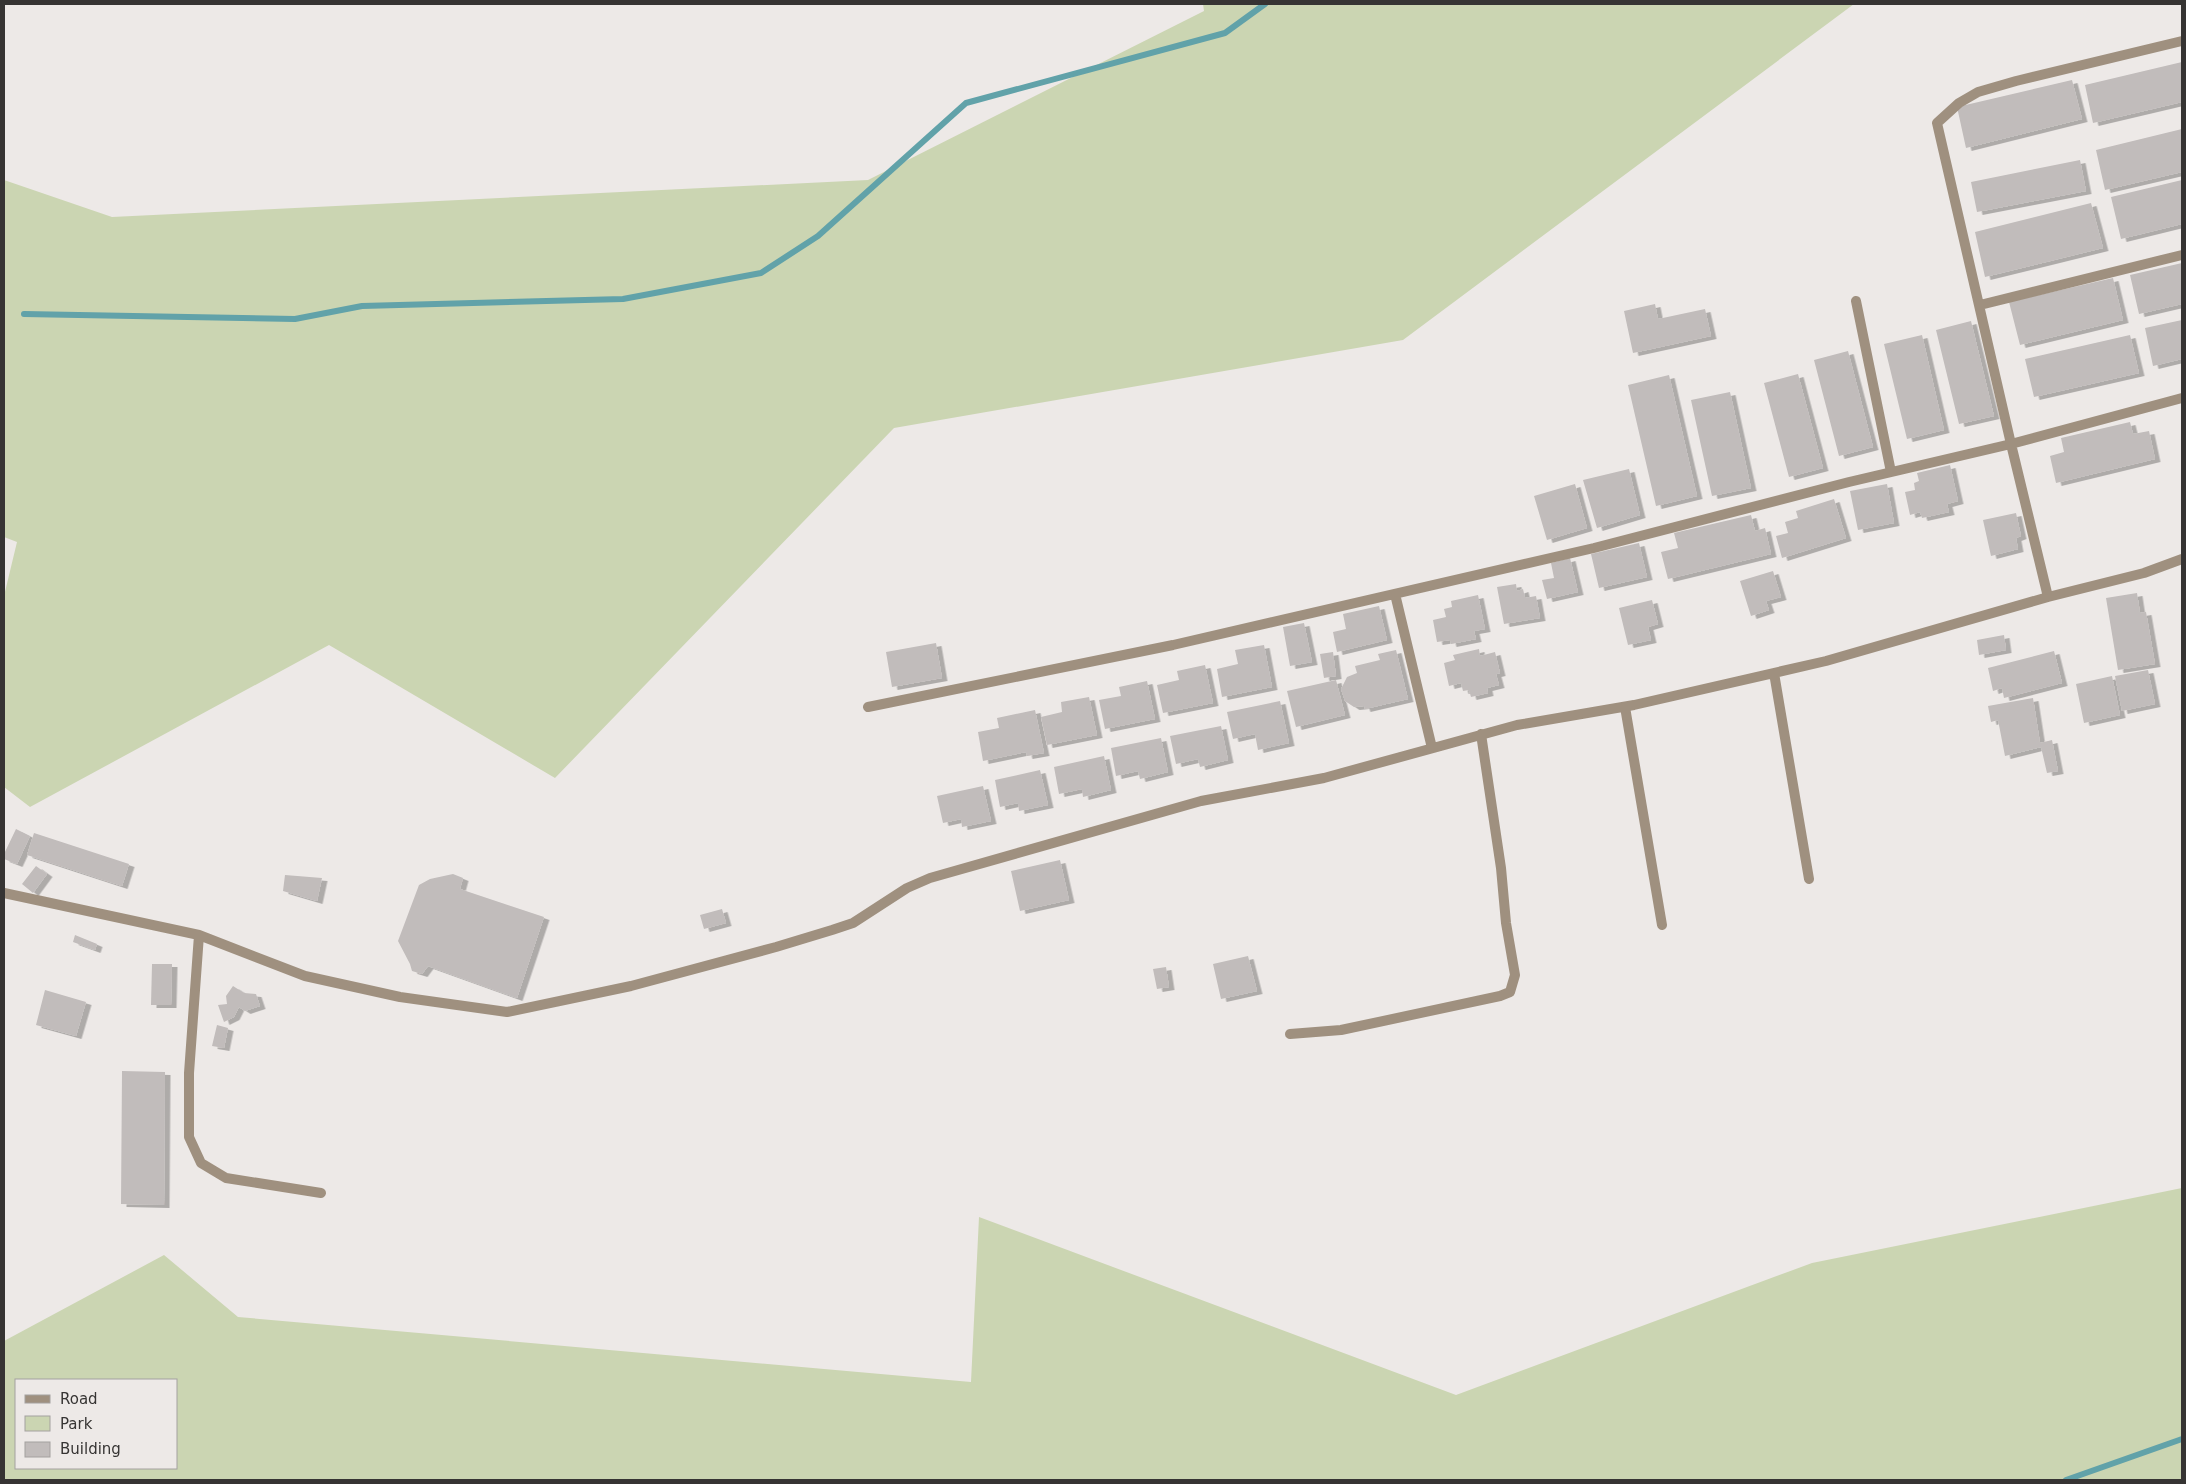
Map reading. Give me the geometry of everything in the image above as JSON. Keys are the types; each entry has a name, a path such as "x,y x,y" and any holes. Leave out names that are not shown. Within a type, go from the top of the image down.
{"street":[{"path":"2048,597 1937,123 1959,103 1978,92 2182,41"},
{"path":"1980,305 2182,255"},
{"path":"1856,301 1891,472"},
{"path":"868,707 1173,645 1594,548 1891,472 2011,444 2182,398"},
{"path":"4,893 200,935 305,976 400,997 507,1012 631,986 853,924 907,888 930,878 1201,801 1324,778 1517,725 1625,707 1826,661 2048,597 2144,573 2182,559"},
{"path":"1395,594 1432,748"},
{"path":"1774,673 1809,879"},
{"path":"1625,707 1662,925"},
{"path":"1290,1034 1341,1030 1500,996 1510,992 1515,975 1506,923 1500,859 1481,734"},
{"path":"200,935 189,1073 189,1137 201,1163 226,1178 322,1193"}],"green space":[{"path":"1203,4 1854,4 1403,340 894,428 555,778 329,645 30,807 4,787 4,596 17,542 4,537 4,180 112,217 868,180 1204,11"},
{"path":"2182,1188 2182,1480 4,1480 4,1341 164,1255 238,1317 971,1382 979,1217 1456,1395 1812,1263"}],"building":[{"path":"2182,62 2182,102 2093,123 2085,85"},
{"path":"2072,80 2082,119 1966,148 1957,107"},
{"path":"2182,129 2182,172 2105,190 2096,150"},
{"path":"2080,160 2086,191 1977,212 1971,182"},
{"path":"2182,180 2182,224 2121,239 2111,197"},
{"path":"2091,203 2103,248 1985,277 1975,232"},
{"path":"2182,263 2182,304 2139,314 2130,275"},
{"path":"2113,278 2123,320 2020,345 2009,302"},
{"path":"1655,304 1658,319 1705,309 1711,336 1633,353 1624,311"},
{"path":"2182,320 2182,359 2153,366 2145,328"},
{"path":"1971,321 1994,416 1959,424 1936,330"},
{"path":"1922,335 1944,430 1907,439 1884,344"},
{"path":"2130,335 2139,373 2034,397 2025,359"},
{"path":"1848,351 1873,447 1839,456 1814,360"},
{"path":"1798,374 1823,468 1789,477 1764,383"},
{"path":"1669,375 1697,496 1656,506 1628,385"},
{"path":"1730,392 1751,488 1712,496 1691,400"},
{"path":"2130,422 2133,434 2149,431 2155,459 2056,483 2050,456 2064,452 2061,438"},
{"path":"1950,465 1958,501 1947,504 1949,512 1922,518 1920,512 1910,515 1905,492 1915,490 1914,483 1919,481 1917,473"},
{"path":"1629,469 1640,515 1597,528 1583,480"},
{"path":"1575,484 1587,528 1547,540 1534,496"},
{"path":"1887,484 1894,523 1858,530 1850,491"},
{"path":"1834,499 1846,538 1782,558 1776,536 1788,533 1785,522 1798,518 1796,511"},
{"path":"2016,513 2021,536 2016,538 2018,549 1991,556 1983,520"},
{"path":"1751,515 1755,531 1765,528 1771,554 1668,579 1661,552 1678,548 1674,533"},
{"path":"1639,543 1647,577 1599,588 1591,554"},
{"path":"1570,558 1578,592 1547,599 1542,580 1554,578 1551,563"},
{"path":"1773,571 1781,597 1766,601 1769,610 1751,616 1740,581"},
{"path":"1516,584 1517,591 1523,589 1525,598 1536,596 1540,618 1504,624 1497,587"},
{"path":"2137,593 2140,613 2146,612 2155,664 2118,670 2106,598"},
{"path":"1478,595 1485,629 1474,631 1476,639 1451,644 1450,640 1437,642 1433,620 1446,617 1444,609 1452,607 1451,601"},
{"path":"1652,600 1658,624 1648,627 1651,640 1628,645 1619,608"},
{"path":"1379,606 1387,640 1337,652 1333,632 1346,629 1343,614"},
{"path":"1304,623 1312,662 1290,666 1283,627"},
{"path":"2004,635 2006,650 1979,655 1977,640"},
{"path":"936,643 942,678 892,687 886,652"},
{"path":"1264,645 1272,687 1222,697 1217,669 1238,664 1235,650"},
{"path":"1479,649 1480,656 1495,652 1500,673 1496,674 1499,685 1487,688 1488,693 1471,697 1469,690 1463,691 1461,683 1449,686 1444,663 1455,660 1453,655"},
{"path":"1396,650 1408,699 1365,709 1364,706 1354,707 1345,701 1341,689 1347,677 1357,673 1355,666 1380,660 1378,654"},
{"path":"2054,651 2062,683 2004,698 2002,688 1993,691 1988,668"},
{"path":"1333,652 1336,676 1324,678 1320,654"},
{"path":"1205,665 1213,703 1163,713 1157,685 1179,680 1177,671"},
{"path":"2148,670 2155,704 2122,711 2115,676"},
{"path":"2112,676 2120,715 2084,723 2076,684"},
{"path":"1336,680 1345,715 1296,727 1287,691"},
{"path":"1147,681 1155,719 1105,729 1099,700 1121,696 1119,687"},
{"path":"1089,697 1097,735 1047,745 1041,717 1062,712 1061,702"},
{"path":"2033,698 2040,743 2052,740 2058,771 2047,773 2041,747 2005,756 1998,720 1991,722 1988,706"},
{"path":"1280,701 1289,743 1258,750 1255,734 1233,739 1227,712"},
{"path":"1035,710 1044,753 1027,756 1026,752 983,761 978,732 999,728 997,718"},
{"path":"1221,726 1228,760 1200,767 1198,759 1176,764 1170,736"},
{"path":"1161,738 1168,772 1140,779 1138,771 1116,776 1111,748"},
{"path":"1104,756 1111,790 1083,797 1082,789 1059,794 1054,767"},
{"path":"1040,770 1048,805 1019,811 1018,803 1000,807 995,780"},
{"path":"983,786 991,821 962,827 961,819 943,823 937,796"},
{"path":"16,829 30,836 17,864 4,859 4,854"},
{"path":"34,833 129,864 122,886 27,855"},
{"path":"1060,860 1069,900 1020,911 1011,871"},
{"path":"36,866 47,874 33,893 22,884"},
{"path":"453,874 463,878 460,889 544,917 517,998 428,966 422,974 412,971 398,941 419,885 430,879"},
{"path":"285,875 322,878 317,901 283,891"},
{"path":"722,909 726,923 704,929 700,915"},
{"path":"75,935 97,944 95,950 73,942"},
{"path":"1248,956 1257,991 1221,999 1213,964"},
{"path":"152,964 172,964 171,1005 151,1005"},
{"path":"1166,967 1169,987 1157,989 1153,969"},
{"path":"233,986 244,993 256,994 260,1006 245,1011 239,1007 234,1017 224,1022 218,1005 227,1004 226,996"},
{"path":"45,990 86,1002 76,1036 36,1025"},
{"path":"217,1025 228,1028 224,1048 212,1046"},
{"path":"122,1071 165,1072 164,1205 121,1204"}],"waterway":[{"path":"24,314 295,319 362,306 623,299 761,273 818,236 966,103 1225,33 1265,4"},
{"path":"2066,1480 2182,1439"}]}
